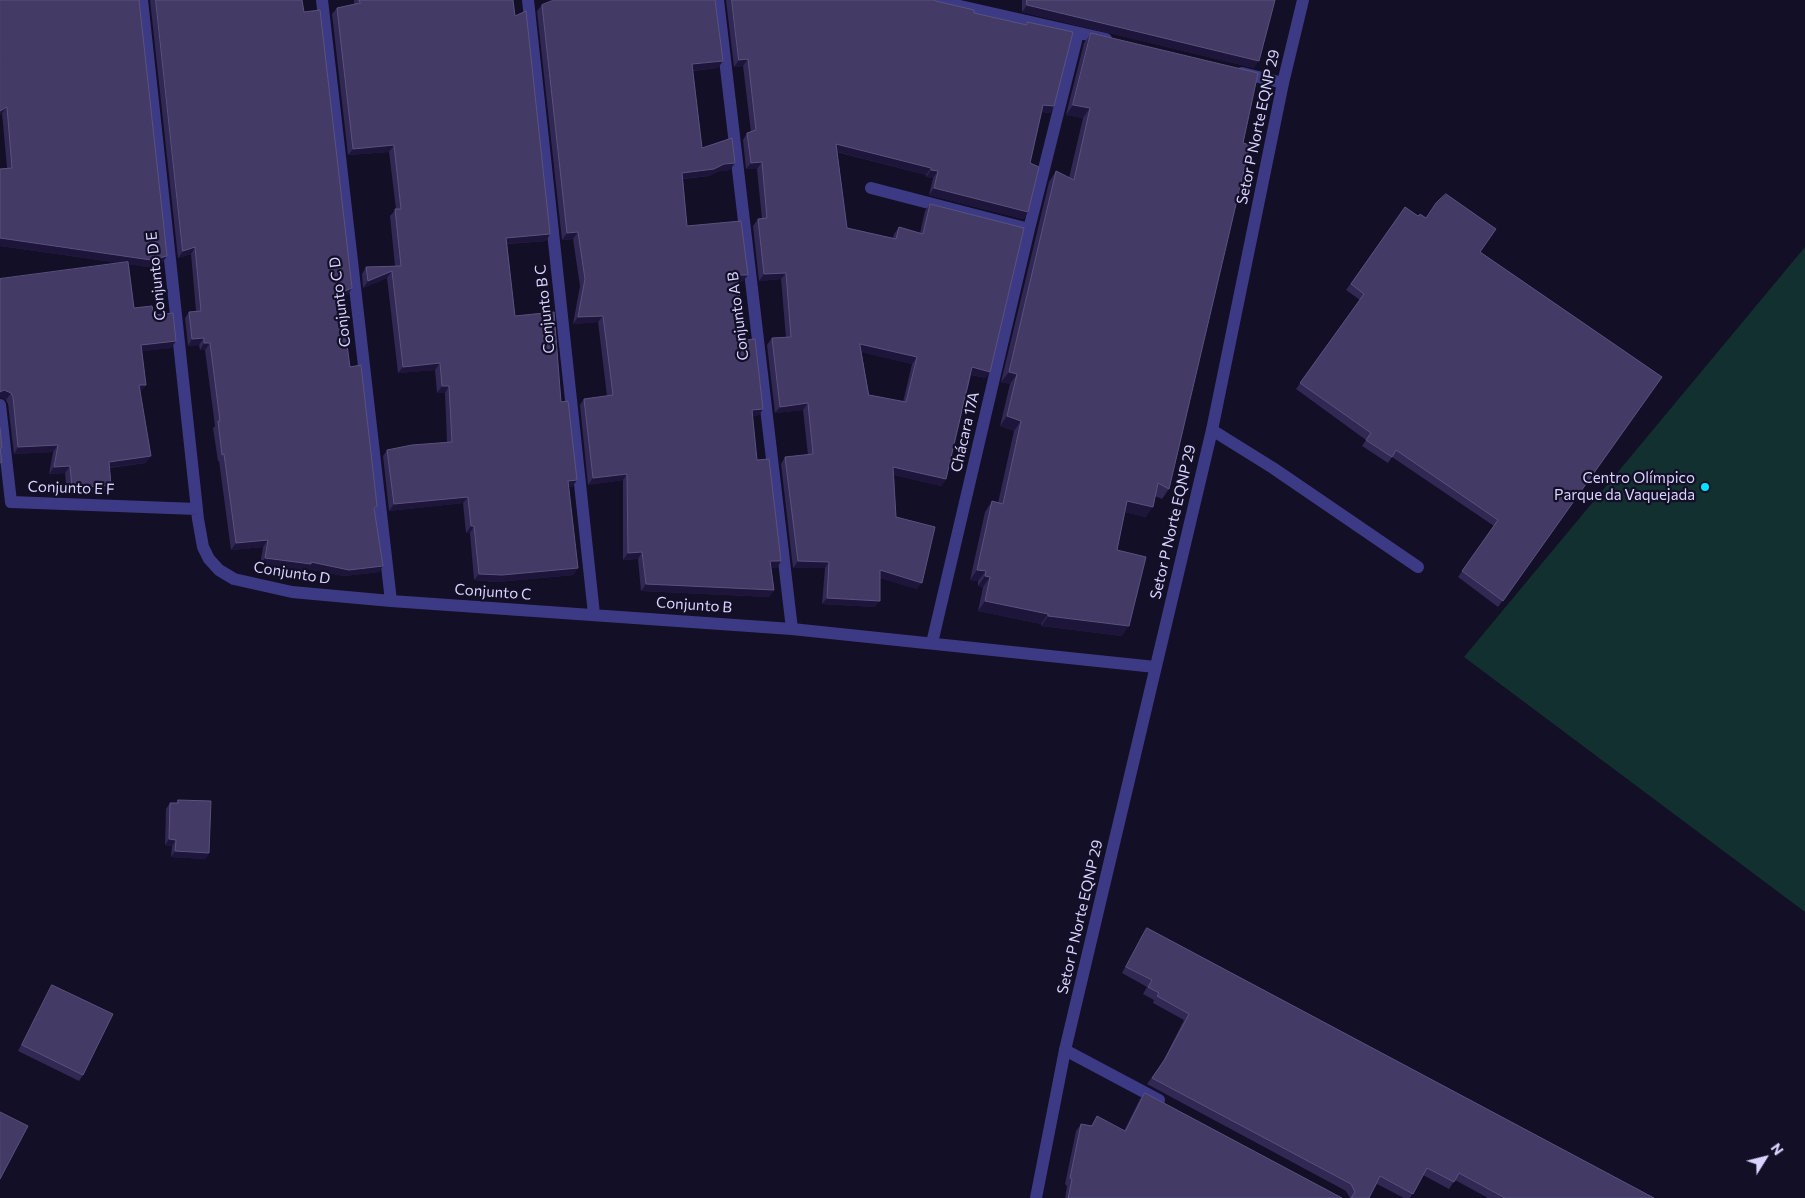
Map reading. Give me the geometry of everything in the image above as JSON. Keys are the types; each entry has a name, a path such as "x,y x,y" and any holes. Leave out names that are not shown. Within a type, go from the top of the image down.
{"street":[{"name":"Conjunto D E","path":"142,0 197,509 203,548"},
{"name":"Conjunto C D","path":"322,0 390,601"},
{"name":"Conjunto B C","path":"528,0 594,614"},
{"name":"Conjunto A B","path":"718,0 792,629"},
{"path":"933,0 1115,42"},
{"name":"Setor P Norte EQNP 29","path":"1036,1198 1065,1050 1212,430 1283,83 1303,0"},
{"name":"Chácara 17A","path":"932,643 1029,229 1078,33"},
{"path":"1227,69 1283,83"},
{"path":"871,188 1029,229"},
{"name":"Conjunto E F","path":"0,405 6,502 197,509"},
{"path":"1212,430 1273,468 1418,567"},
{"name":"Conjunto D","path":"203,548 209,559 219,570 234,579 292,592 390,601"},
{"name":"Conjunto C","path":"390,601 594,614"},
{"name":"Conjunto B","path":"594,614 792,629 1155,667"},
{"path":"1065,1050 1169,1106"}],"green space":[{"name":"Centro Olímpico Parque da Vaquejada","path":"1805,247 1805,912 1464,657"}],"building":[{"path":"0,0 139,0 167,256 151,260 0,238 0,169 12,168 7,107 0,111"},
{"path":"156,0 302,0 304,12 320,10 352,288 340,293 350,367 361,365 377,506 374,508 383,566 349,570 311,562 311,564 265,558 268,540 236,543 224,454 222,455 218,421 220,421 210,343 204,343 204,338 192,339 189,312 201,311 195,247 183,251"},
{"path":"359,0 513,0 515,16 526,11 550,234 506,238 515,316 554,312 561,402 568,401 577,480 568,481 578,568 502,575 479,574 474,526 471,526 468,497 394,504 387,450 412,445 452,442 449,386 442,386 440,363 403,367 392,271 368,281 366,267 401,266 395,209 401,209 394,145 353,149 337,8 360,3"},
{"path":"554,0 715,0 723,61 692,64 702,148 732,138 735,163 724,164 714,169 682,173 687,226 741,221 748,275 737,275 745,340 755,339 763,409 752,410 757,460 769,459 781,561 770,561 774,590 646,584 642,552 628,553 627,474 593,478 584,399 613,395 603,316 578,317 585,279 578,232 567,233 542,5"},
{"path":"732,0 935,0 974,10 974,13 1027,25 1027,22 1073,32 1054,106 1043,105 1030,163 1039,167 1028,212 934,188 938,171 931,170 931,168 836,144 847,228 896,239 899,227 923,234 930,204 1024,228 990,372 972,367 946,479 893,467 896,517 935,527 922,583 880,570 880,601 827,598 829,562 798,561 785,457 813,454 808,403 780,407 772,338 791,337 786,273 764,274 758,219 767,218 762,162 751,163 747,133 756,130 748,59 739,60","holes":["860,344 917,357 906,402 869,395"]},
{"path":"1027,0 1275,0 1259,61 1027,5"},
{"path":"1091,33 1258,73 1243,143 1250,145 1169,489 1158,483 1153,507 1127,501 1117,550 1146,557 1129,626 1048,616 1048,614 985,601 990,577 985,576 986,571 977,570 992,501 1003,504 1021,421 1007,416 1017,374 1009,372 1056,171 1074,180 1090,108 1073,105"},
{"path":"1446,194 1496,229 1480,252 1662,377 1503,601 1462,571 1498,520 1396,450 1392,457 1366,440 1371,433 1300,383 1364,294 1351,284 1405,207 1418,216 1420,214 1426,218 1436,203"},
{"path":"128,262 134,308 152,306 154,315 173,313 176,341 141,345 146,385 139,385 151,456 109,462 111,485 72,488 70,466 54,467 58,445 18,447 13,397 11,393 4,390 0,392 0,279"},
{"path":"0,428 2,448 0,448"},
{"path":"178,800 211,801 209,853 175,851 176,840 169,839 170,803 178,803"},
{"path":"1147,928 1654,1198 1505,1198 1459,1173 1454,1182 1427,1168 1413,1194 1380,1176 1369,1198 1351,1198 1355,1192 1351,1184 1152,1078 1165,1059 1189,1014 1157,996 1159,993 1148,987 1152,980 1126,967"},
{"path":"52,985 113,1014 83,1075 22,1045"},
{"path":"1145,1093 1342,1198 1068,1198 1081,1124 1092,1126 1097,1116 1125,1131"},
{"path":"0,1112 28,1126 0,1179"}],"place":[{"name":"Centro Olímpico Parque da Vaquejada","path":"1705,487"}]}
